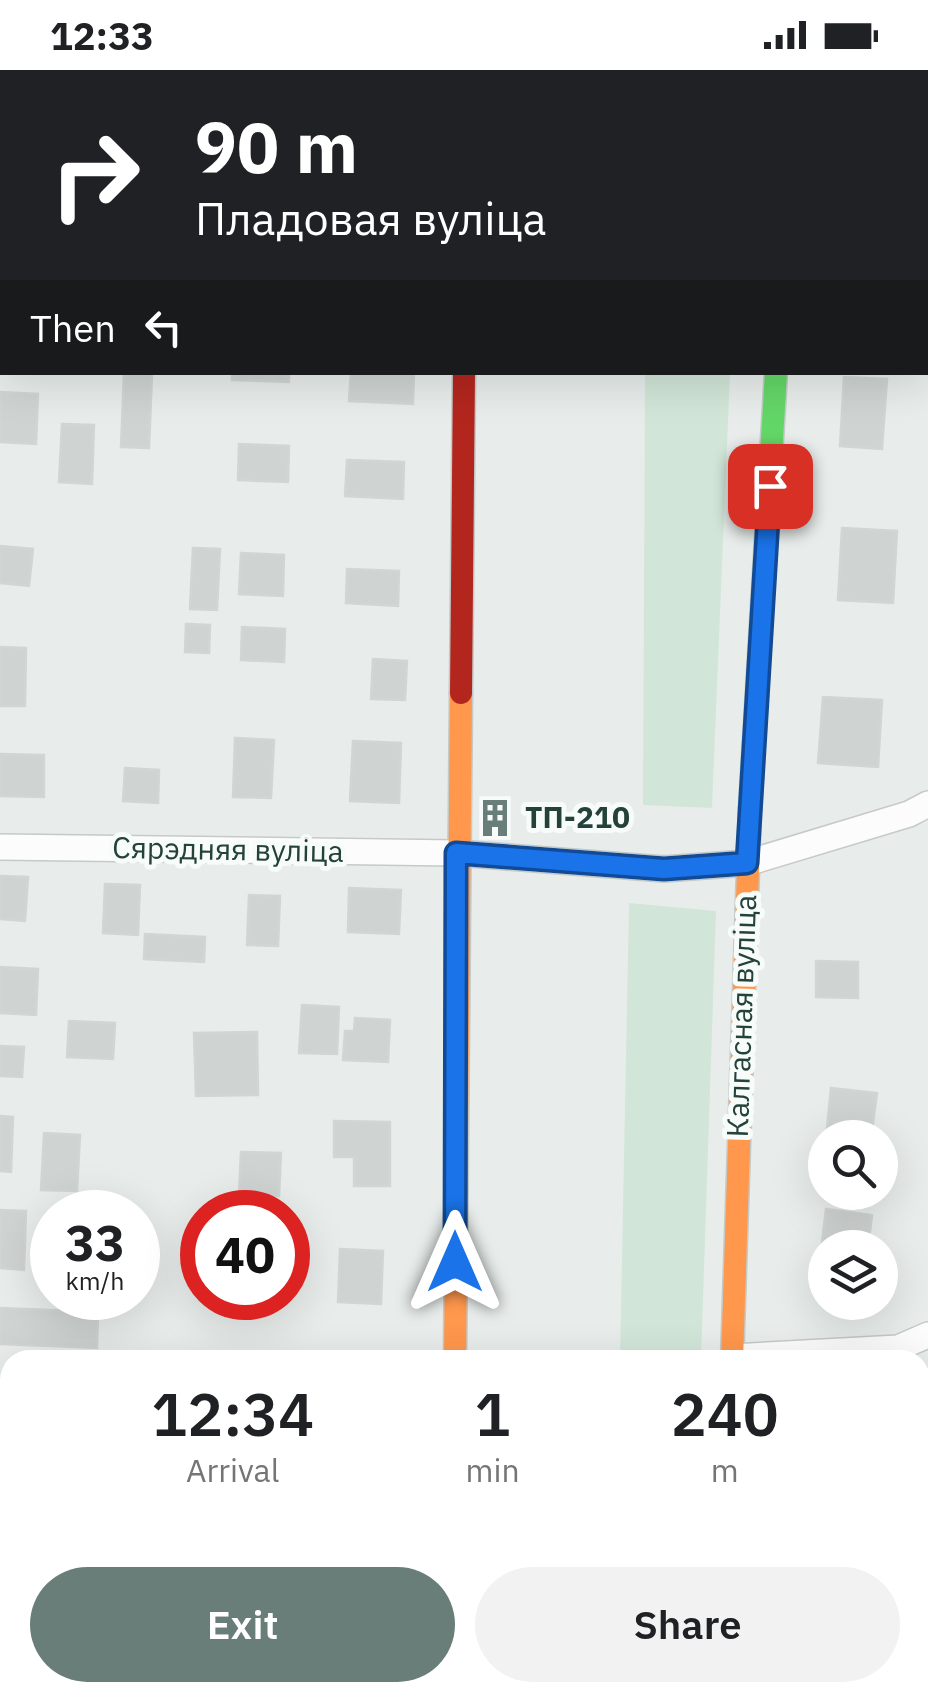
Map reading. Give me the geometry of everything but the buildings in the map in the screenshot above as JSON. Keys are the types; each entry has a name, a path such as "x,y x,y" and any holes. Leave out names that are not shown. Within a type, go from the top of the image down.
{"street":[{"path":"455,1350 456,853 464,375"},
{"name":"Калгасная вуліца","path":"732,1350 747,863 776,375"},
{"name":"Сярэдняя вуліца","path":"0,847 456,853 664,869 747,863 909,814 928,804"},
{"path":"865,1350 898,1348 928,1335"}],"green space":[{"path":"645,375 730,375 712,808 643,805"},
{"path":"629,903 716,911 701,1350 620,1350"}],"traffic: fast":[{"path":"750,808 776,375"}],"traffic: slow":[{"path":"455,1350 461,693"},
{"path":"732,1350 750,808"}],"traffic: jam":[{"path":"461,693 464,375"}],"place":[{"name":"ТП-210","path":"495,818"}],"route":[{"path":"455,1262 456,853 664,869 747,863 770,486"}]}
